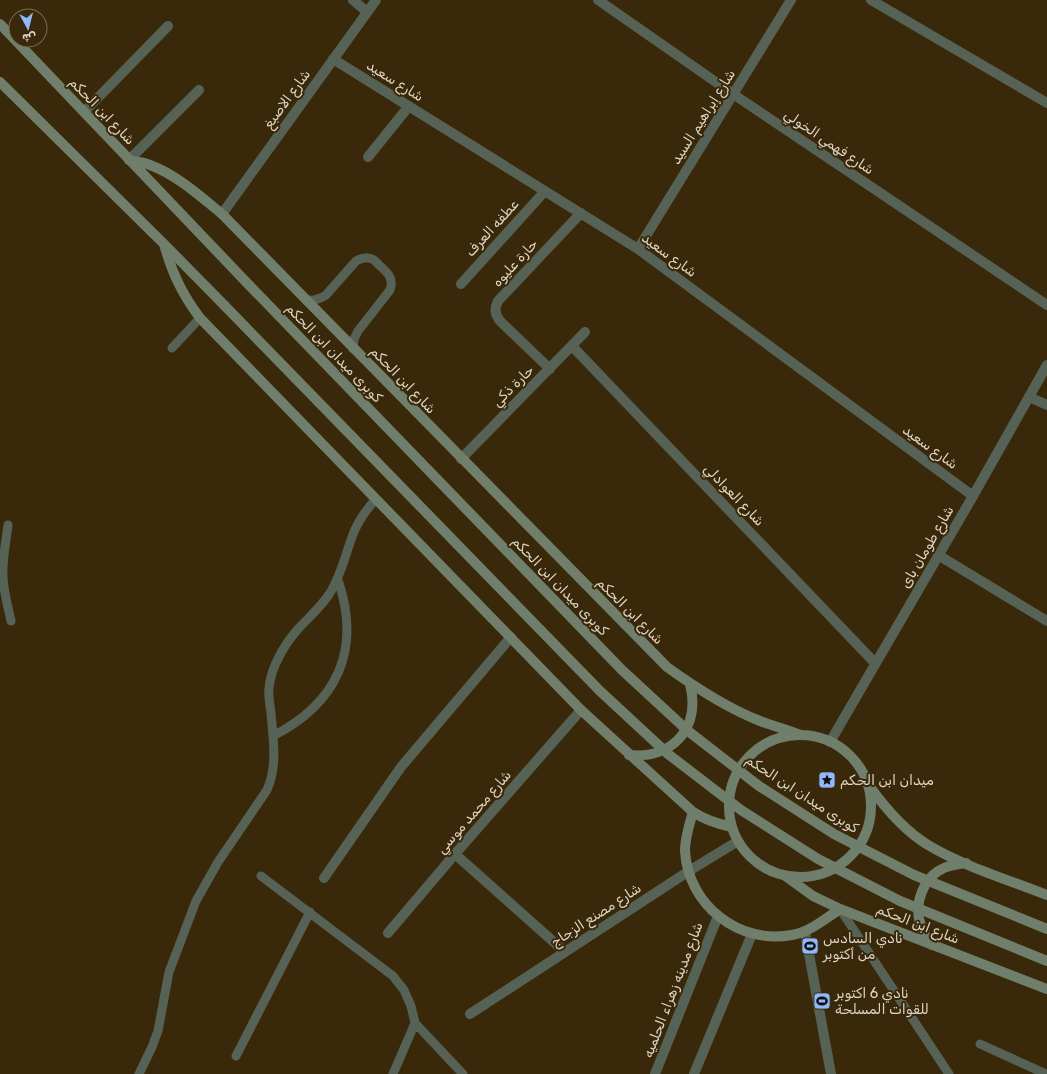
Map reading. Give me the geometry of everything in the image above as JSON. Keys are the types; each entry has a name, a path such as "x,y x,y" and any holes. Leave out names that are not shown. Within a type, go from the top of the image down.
{"main road":[{"name":"شارع ابن الحكم","path":"0,24 129,160 150,165 176,178 200,195 222,214 667,667 690,684 732,708 760,721 801,735"},
{"path":"0,82 164,244 600,691 668,754 741,810 818,859 900,901 1047,961"},
{"name":"كوبرى ميدان ابن الحكم","path":"129,160 622,670 688,731 759,786 834,834 914,875 1047,928"},
{"path":"164,244 169,264 177,283 187,302 200,318 581,710 693,812 704,819 717,824 732,827"},
{"path":"629,755 651,755 672,745 680,737 689,723 693,706 693,695 690,684"},
{"path":"801,735 816,737 830,742 842,749 853,759 862,772 868,785 871,799 869,822 861,842 852,854 841,864 828,871 814,875 799,876 784,875 770,870 757,863 746,853 738,841 732,827 729,812 731,790 739,770 748,758 759,748 786,736 801,735"},
{"path":"868,785 895,817 927,844 947,855 1047,896"},
{"path":"693,812 687,831 685,851 689,871 700,896 718,916 734,927 752,934 765,936 779,937 792,935 805,932 840,909"},
{"path":"932,945 920,926 918,905 921,894 926,884 943,868 966,863"},
{"name":"شارع ابن الحكم","path":"784,875 814,896 840,909 1047,989"}],"street":[{"path":"353,0 367,12"},
{"name":"شارع الاصبغ","path":"222,214 376,0"},
{"name":"شارع فهمي الخولي","path":"598,0 733,94 1047,305"},
{"name":"شارع إبراهيم السيد","path":"638,249 791,0"},
{"path":"871,0 1047,103"},
{"path":"84,112 168,26"},
{"name":"شارع سعيد","path":"333,59 638,249 973,496"},
{"path":"129,160 200,90"},
{"path":"368,157 409,106"},
{"name":"عطفه العرف","path":"461,284 545,191"},
{"name":"حارة عليوه","path":"550,368 500,321 496,315 495,307 498,301 581,213"},
{"name":"حارة ذكي","path":"461,459 585,332"},
{"name":"شارع العوادلي","path":"572,346 875,663"},
{"name":"شارع طومان باى","path":"830,742 973,496 1047,365"},
{"path":"1029,397 1047,405"},
{"path":"938,555 1047,621"},
{"path":"324,878 401,767 511,637"},
{"name":"شارع محمد موسي","path":"388,933 581,710"},
{"name":"شارع مصنع الزجاج","path":"470,1014 689,871 738,841"},
{"path":"456,854 565,952"},
{"name":"شارع مدينه زهراء الحلميه","path":"655,1074 718,916"},
{"path":"805,932 831,1074"},
{"path":"694,1074 752,934"}],"lane":[{"path":"307,300 314,301 326,295 356,261 361,258 373,259 389,274 392,285 390,290 358,331 354,340 353,349"},
{"path":"172,348 200,318"},
{"path":"139,1074 158,1031 169,972 196,901 218,862 267,790 271,780 274,761 268,689 272,672 279,656 291,637 321,606 338,580 358,525 376,498"},
{"path":"8,525 3,578 11,621"},
{"path":"273,736 291,727 305,716 318,704 336,679 343,660 347,626 343,595 338,580"},
{"path":"261,876 393,976 404,990 411,1006 414,1023 393,1074"},
{"path":"840,909 949,1074"},
{"path":"236,1056 310,912"},
{"path":"414,1023 463,1074"},
{"path":"980,1044 1046,1074"}],"place":[{"name":"ميدان ابن الحكم","path":"827,780"},
{"name":"نادي السادس من أكتوبر","path":"810,946"},
{"name":"نادي 6 اكتوبر للقوات المسلحة","path":"822,1001"}]}
